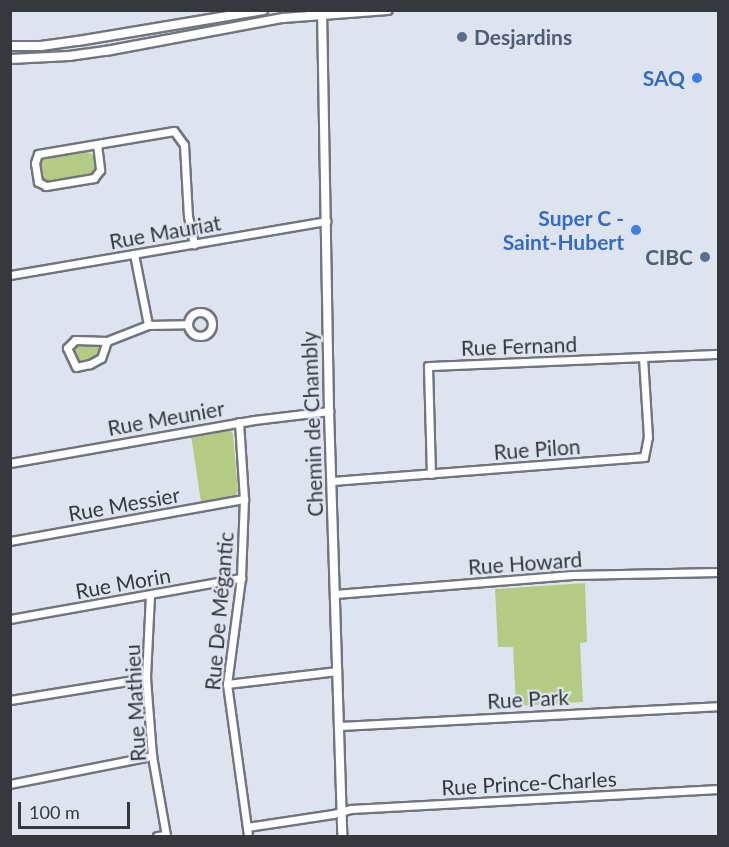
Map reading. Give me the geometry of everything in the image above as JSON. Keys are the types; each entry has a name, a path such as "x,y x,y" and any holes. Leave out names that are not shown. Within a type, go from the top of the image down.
{"street":[{"path":"10,46 41,46 78,41 263,10"},
{"path":"10,59 69,56 322,12 388,10"},
{"name":"Chemin de Chambly","path":"322,12 328,411 342,837"},
{"path":"97,144 100,170 94,178 46,186 38,182 34,163 38,154 97,144 174,131 184,145 188,216 194,244"},
{"name":"Rue Mauriat","path":"10,275 326,221"},
{"path":"134,254 148,325"},
{"path":"106,341 101,358 90,364 76,367 67,348 75,340 106,341 148,325 187,324"},
{"name":"Rue Fernand","path":"431,474 428,366 718,354"},
{"name":"Rue Pilon","path":"332,481 644,457 648,437 643,357"},
{"name":"Rue Meunier","path":"10,462 239,422 328,411"},
{"name":"Rue De Mégantic","path":"239,422 244,499 242,578 227,684 248,837"},
{"name":"Rue Messier","path":"10,541 244,499"},
{"name":"Rue Howard","path":"335,594 561,576 718,572"},
{"name":"Rue Morin","path":"10,619 242,578"},
{"name":"Rue Mathieu","path":"150,596 146,678 152,756 166,835 157,837"},
{"path":"227,684 337,671"},
{"path":"10,700 146,678"},
{"name":"Rue Park","path":"339,726 718,706"},
{"path":"10,784 152,756"},
{"name":"Rue Prince-Charles","path":"247,827 351,809 718,789"}],"green space":[{"path":"85,150 93,155 95,167 90,175 51,182 43,179 39,165 45,157"},
{"path":"104,342 99,357 90,363 77,365 70,348 77,343"},
{"path":"228,428 233,434 238,491 235,496 201,502 191,435"},
{"path":"585,583 587,642 580,643 583,702 516,706 513,647 498,647 495,589"}],"place":[{"name":"Desjardins","path":"462,37"},
{"name":"SAQ","path":"697,78"},
{"name":"Super C - Saint-Hubert","path":"636,230"},
{"name":"CIBC","path":"705,257"}]}
